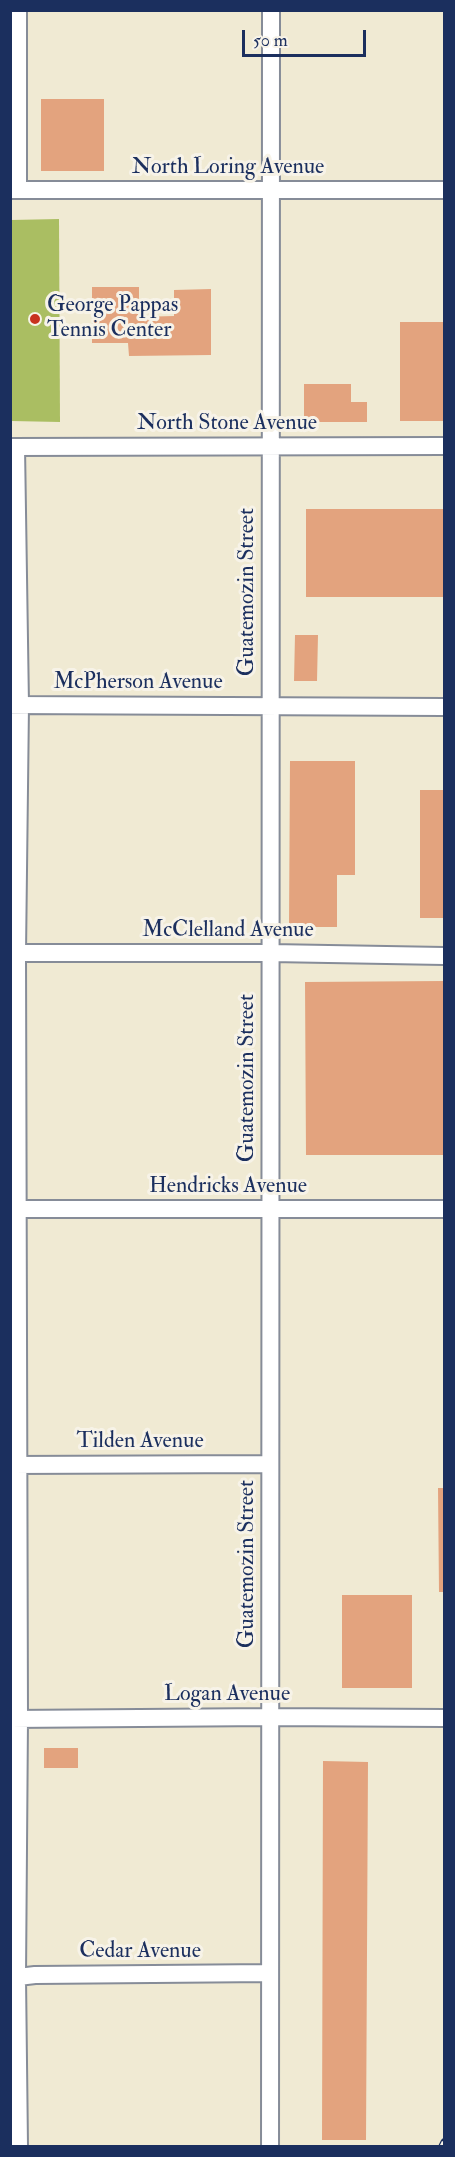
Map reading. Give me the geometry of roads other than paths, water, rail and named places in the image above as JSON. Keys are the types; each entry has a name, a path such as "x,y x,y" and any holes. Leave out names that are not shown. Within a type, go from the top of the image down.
{"street":[{"path":"14,189 18,10"},
{"name":"Guatemozin Street","path":"270,2146 271,10"},
{"name":"North Loring Avenue","path":"14,189 444,190"},
{"name":"North Stone Avenue","path":"13,447 444,446"},
{"path":"13,447 15,705 14,1977 19,2146"},
{"name":"McPherson Avenue","path":"15,705 444,707"},
{"name":"McClelland Avenue","path":"14,952 444,956"},
{"name":"Hendricks Avenue","path":"14,1209 444,1209"},
{"name":"Tilden Avenue","path":"14,1465 270,1464"},
{"name":"Logan Avenue","path":"15,1719 444,1718"},
{"name":"Cedar Avenue","path":"14,1977 270,1973"}],"railway":[{"path":"442,2146 444,2142"}],"place":[{"name":"George Pappas Tennis Center","path":"35,319"}]}
